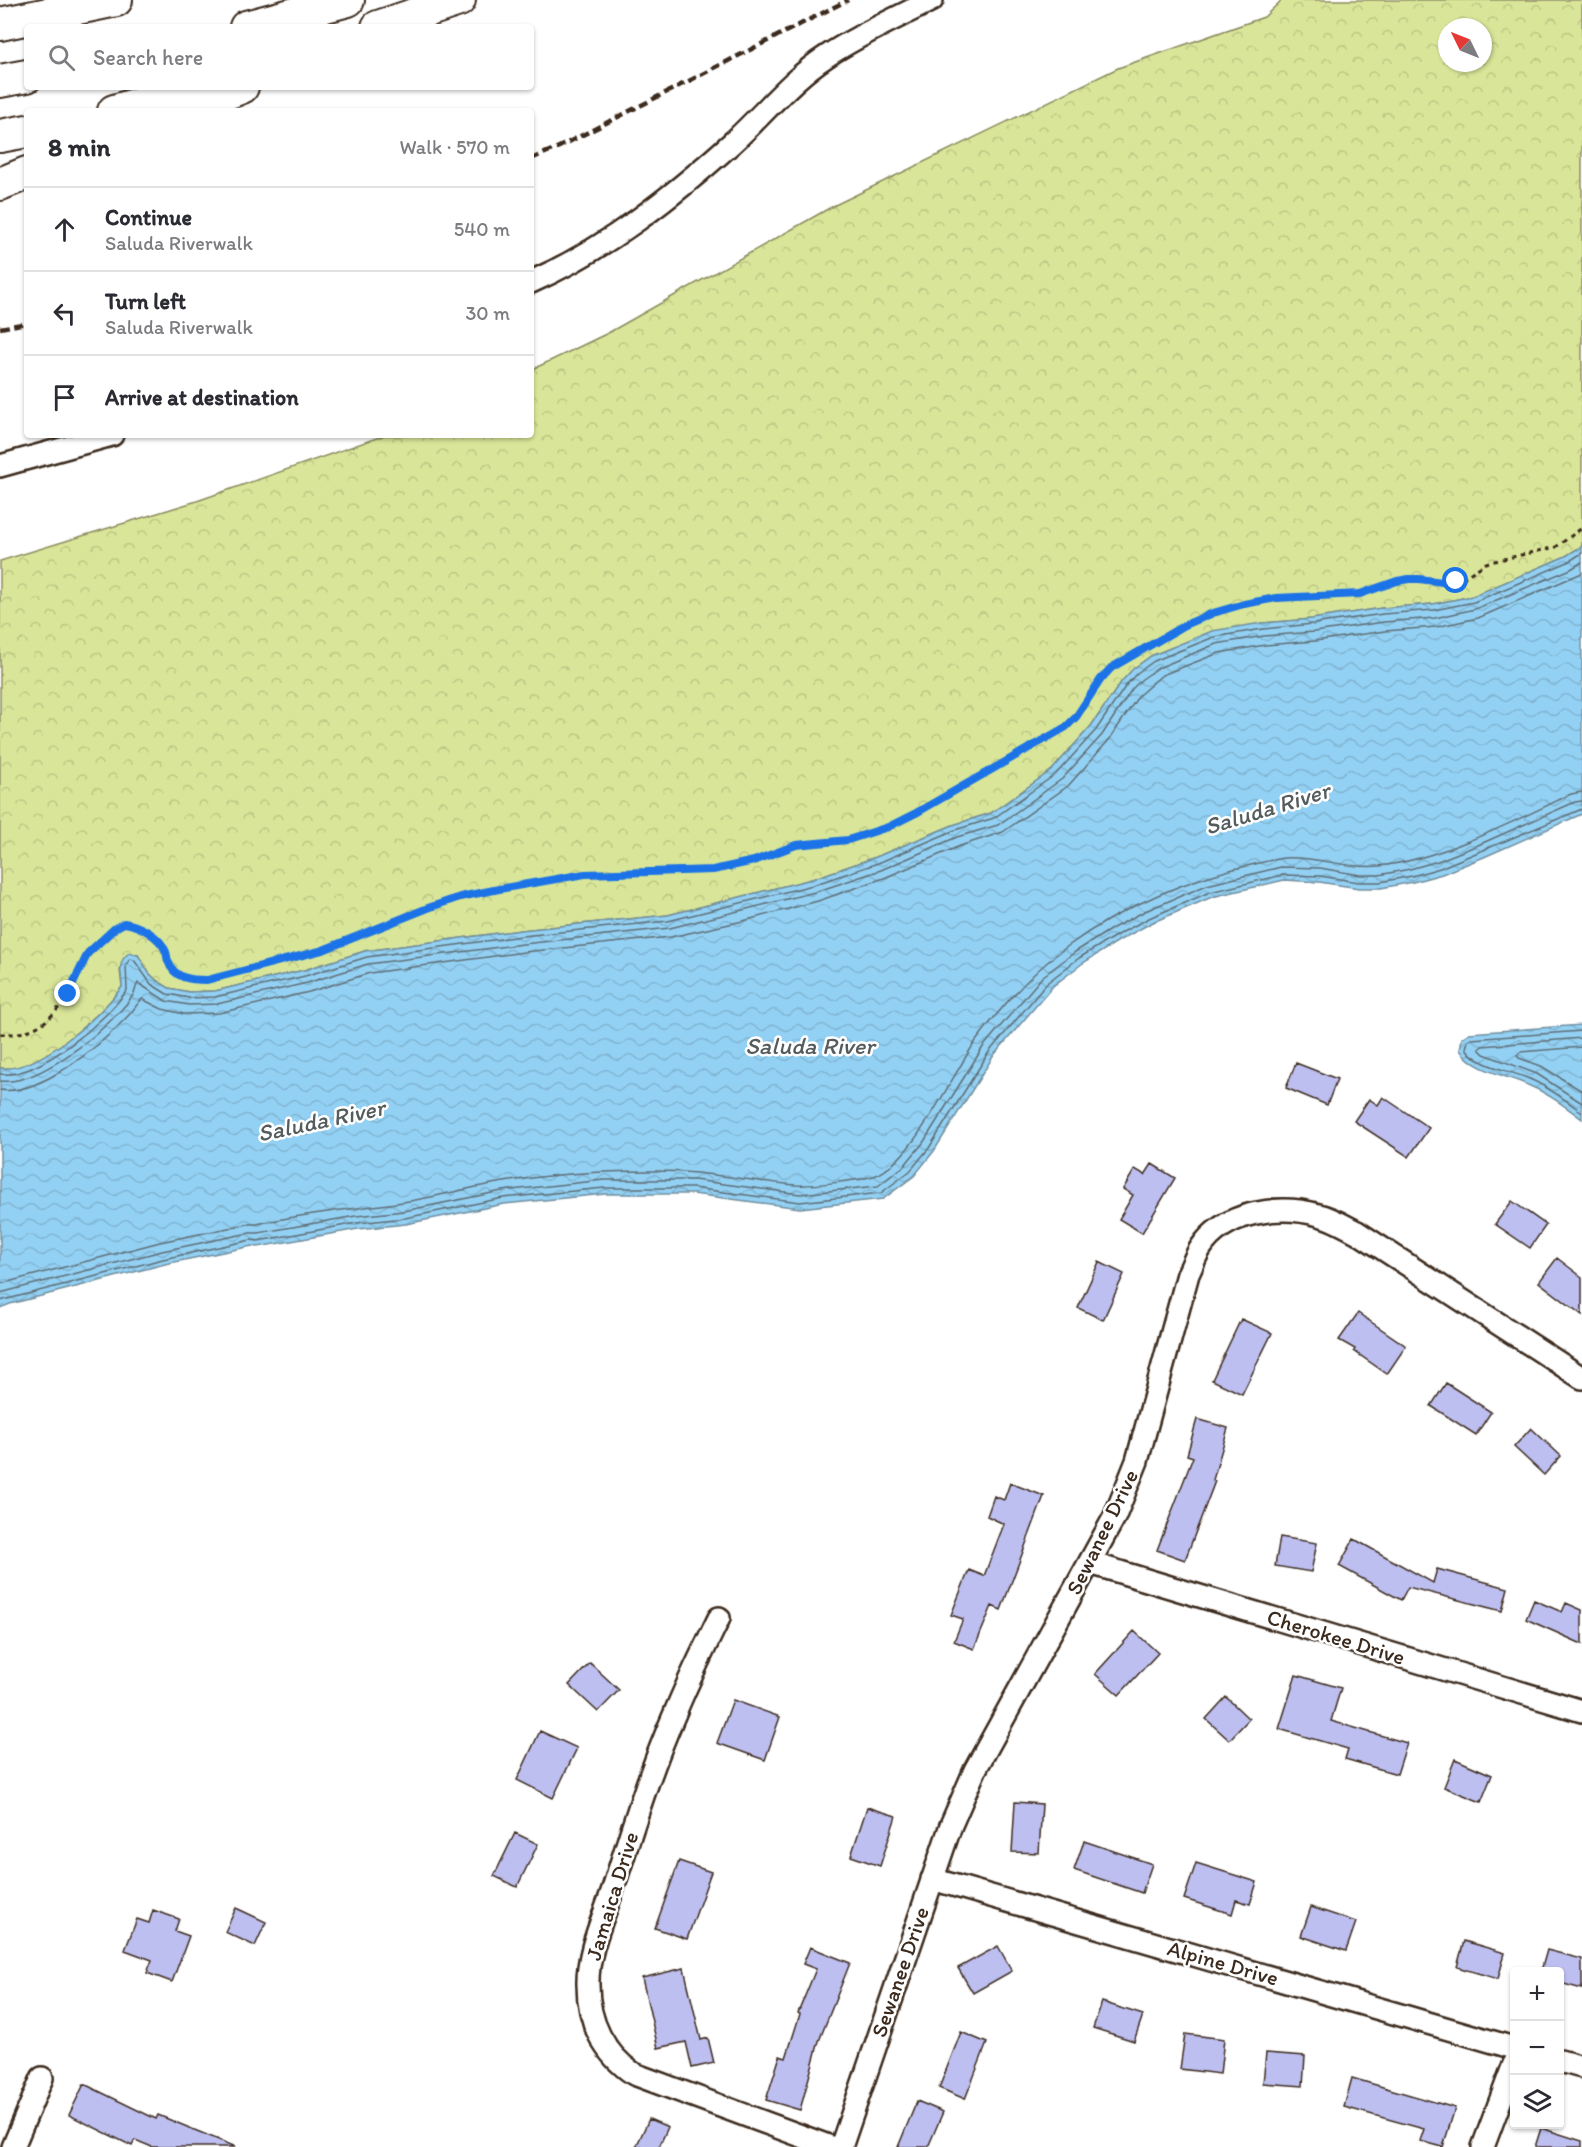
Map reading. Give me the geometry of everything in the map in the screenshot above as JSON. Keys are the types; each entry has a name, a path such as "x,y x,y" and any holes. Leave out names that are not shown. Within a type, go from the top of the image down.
{"highway":[{"path":"0,24 116,0"},
{"path":"257,24 348,0"},
{"path":"387,24 457,1"},
{"path":"400,24 457,1"},
{"path":"0,81 24,77"},
{"path":"124,108 185,90"},
{"path":"190,108 234,90"},
{"path":"0,136 24,132"},
{"path":"0,184 24,174"}],"street":[{"path":"534,281 562,268 615,236 664,201 734,141 786,88 826,56 932,0"},
{"path":"0,466 101,438"},
{"name":"Sewanee Drive","path":"841,2147 951,1825 975,1770 1115,1516 1137,1461 1188,1274 1201,1248 1222,1227 1249,1214 1285,1210 1320,1215 1358,1232 1582,1378"},
{"name":"Cherokee Drive","path":"1090,1563 1582,1711"},
{"name":"Jamaica Drive","path":"719,1618 675,1713 641,1802 591,1955 587,1985 590,2008 597,2031 607,2051 619,2064 634,2074 831,2147"},
{"name":"Alpine Drive","path":"933,1879 1510,2047"},
{"path":"1564,2062 1582,2067"},
{"path":"1483,2147 1511,2075"},
{"path":"13,2147 42,2078"}],"path":[{"path":"0,1034 29,1032 45,1023 59,1010 78,977 88,953 124,923 140,927 162,945 171,969 176,973 192,980 207,980 323,950 428,908 478,893 585,874 713,870 754,861 796,845 848,840 888,827 916,813 1044,742 1076,717 1111,668 1193,621 1227,609 1276,598 1360,594 1409,579 1450,583 1463,578 1486,562 1556,547 1582,528"}],"green space":[{"path":"1282,0 1582,0 1582,546 1566,556 1473,596 1433,604 1262,623 1173,647 1151,656 1133,669 1122,681 1091,726 1052,770 991,813 953,825 876,857 812,879 668,915 521,930 365,951 304,970 215,991 189,992 169,988 149,973 138,955 120,970 122,987 84,1027 32,1062 0,1068 0,561 197,501 376,438 534,438 534,369 608,333 833,206 1118,68 1264,17"}],"water":[{"name":"Saluda River","path":"1582,546 1582,814 1442,874 1413,882 1381,888 1359,888 1284,880 1212,897 1151,923 1120,940 1083,963 1053,986 994,1055 934,1151 914,1176 883,1199 800,1208 693,1194 605,1194 504,1204 406,1224 358,1229 258,1247 252,1246 165,1264 0,1308 0,1068 32,1062 84,1027 122,987 121,964 129,953 138,955 149,973 169,988 189,992 215,991 304,970 365,951 521,930 668,915 812,879 876,857 953,825 991,813 1052,770 1091,726 1122,681 1133,669 1151,656 1212,631 1382,608 1433,604 1473,596 1566,556"},
{"path":"1582,1025 1582,1119 1537,1089 1474,1063 1460,1050 1462,1038 1469,1033"}],"building":[{"path":"1296,1063 1337,1079 1327,1105 1286,1088"},
{"path":"1383,1097 1429,1128 1409,1157 1354,1121 1369,1099 1378,1105"},
{"path":"1152,1164 1175,1178 1142,1233 1119,1219 1133,1195 1123,1189 1135,1169 1145,1175"},
{"path":"1512,1201 1546,1225 1530,1248 1495,1224"},
{"path":"1557,1258 1582,1277 1582,1315 1539,1282"},
{"path":"1099,1262 1124,1274 1103,1320 1078,1308"},
{"path":"1358,1313 1406,1346 1387,1374 1354,1351 1355,1349 1339,1340"},
{"path":"1241,1319 1272,1333 1242,1394 1212,1380"},
{"path":"1446,1383 1491,1412 1476,1435 1431,1406"},
{"path":"1197,1419 1228,1428 1213,1480 1215,1481 1185,1560 1157,1550 1193,1457 1187,1455"},
{"path":"1531,1428 1561,1456 1544,1475 1514,1447"},
{"path":"1010,1483 1044,1496 1001,1610 992,1606 974,1649 954,1641 963,1619 951,1615 969,1570 984,1576 1004,1524 987,1516 994,1496 1004,1500"},
{"path":"1280,1537 1317,1543 1311,1572 1275,1566"},
{"path":"1354,1539 1433,1583 1437,1569 1508,1588 1502,1611 1408,1587 1401,1600 1339,1566"},
{"path":"1534,1600 1562,1612 1566,1603 1582,1610 1582,1644 1526,1619"},
{"path":"1134,1631 1158,1653 1119,1695 1095,1674"},
{"path":"590,1663 619,1690 598,1712 569,1685"},
{"path":"1296,1675 1341,1688 1331,1721 1407,1743 1397,1774 1345,1759 1348,1749 1279,1729"},
{"path":"1226,1697 1249,1719 1229,1740 1206,1719"},
{"path":"733,1700 780,1717 765,1760 717,1743"},
{"path":"540,1731 577,1748 553,1798 517,1780"},
{"path":"1455,1759 1492,1775 1481,1802 1444,1787"},
{"path":"1015,1802 1042,1804 1039,1853 1012,1852"},
{"path":"867,1807 896,1816 880,1866 851,1856"},
{"path":"515,1833 538,1844 517,1887 494,1876"},
{"path":"1084,1841 1152,1864 1142,1893 1074,1870"},
{"path":"679,1861 711,1872 687,1939 655,1928"},
{"path":"1196,1863 1257,1882 1250,1904 1236,1900 1232,1914 1184,1899"},
{"path":"1311,1907 1356,1922 1346,1951 1301,1936"},
{"path":"236,1908 266,1922 255,1946 225,1932"},
{"path":"153,1910 179,1919 175,1931 189,1936 172,1982 147,1973 152,1960 125,1950 137,1919 149,1923"},
{"path":"1464,1941 1505,1953 1498,1979 1457,1967"},
{"path":"998,1946 1012,1971 973,1993 958,1968"},
{"path":"810,1947 850,1963 819,2041 800,2110 766,2100 780,2056 786,2058 800,2014 798,2013 816,1969 803,1964"},
{"path":"1547,1950 1582,1959 1582,1989 1564,1984 1564,1967 1542,1967"},
{"path":"684,1968 701,2040 708,2038 714,2063 692,2068 686,2042 658,2048 642,1978"},
{"path":"1102,2002 1143,2015 1134,2041 1093,2028"},
{"path":"961,2032 987,2043 965,2099 939,2088"},
{"path":"1185,2034 1224,2039 1220,2074 1180,2069"},
{"path":"1266,2053 1305,2056 1303,2086 1263,2083"},
{"path":"1352,2078 1455,2108 1443,2147 1420,2141 1424,2129 1344,2107"},
{"path":"84,2084 156,2119 158,2115 236,2147 152,2147 135,2140 132,2146 69,2115"},
{"path":"917,2101 943,2112 928,2147 898,2147"},
{"path":"649,2119 668,2127 659,2147 636,2147"},
{"path":"1541,2129 1582,2141 1582,2147 1535,2147"}],"railway":[{"path":"534,158 848,0"},
{"path":"0,328 24,324"}],"route":[{"path":"68,994 88,953 115,928 124,923 140,927 156,939 166,951 171,969 183,978 207,980 323,950 398,919 473,894 585,874 674,873 728,868 796,845 859,837 888,827 916,813 1044,742 1076,717 1111,668 1201,618 1244,604 1276,598 1360,594 1409,579 1450,583 1456,581"}]}
